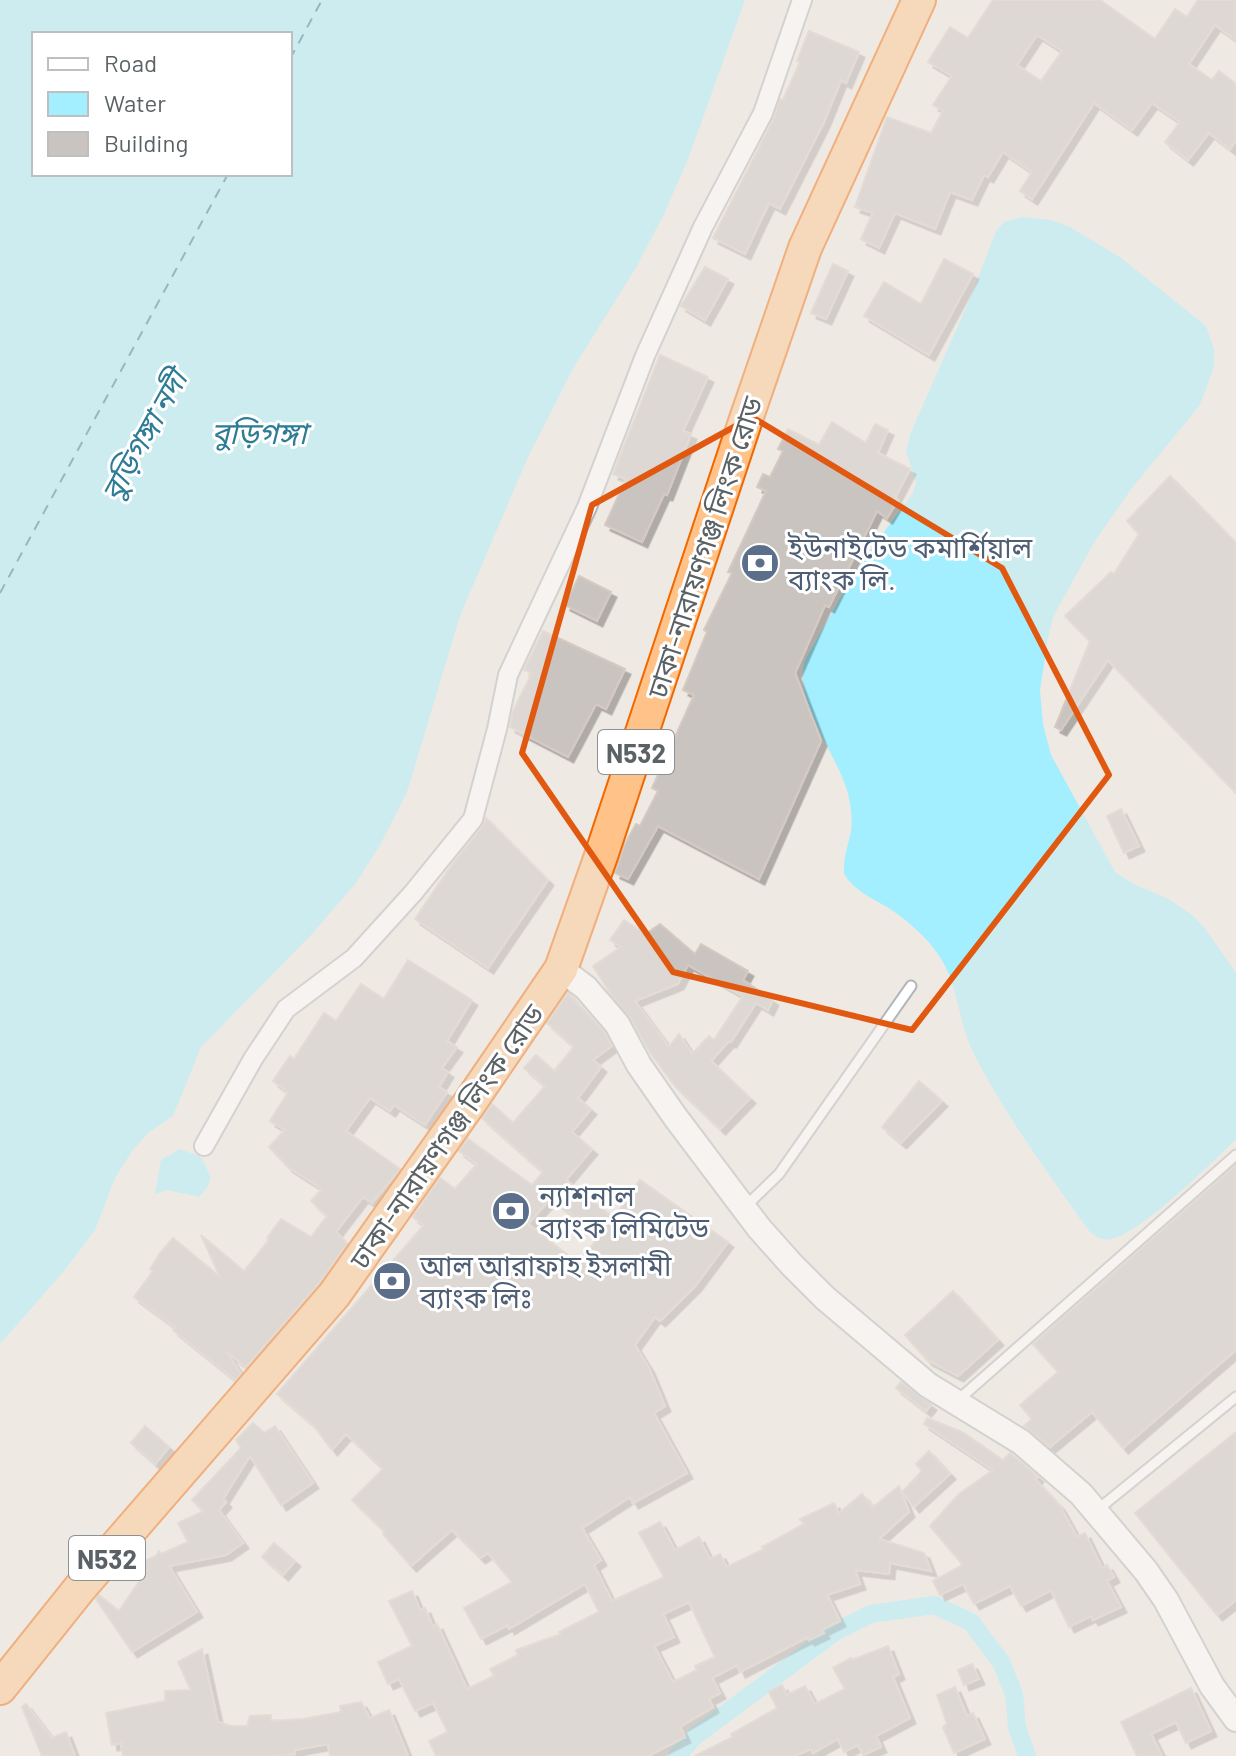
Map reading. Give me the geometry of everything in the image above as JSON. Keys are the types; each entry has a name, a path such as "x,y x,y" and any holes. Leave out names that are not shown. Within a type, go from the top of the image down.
{"highway":[{"name":"ঢাকা-নারায়ণগঞ্জ লিংক রোড","path":"0,1688 39,1637 334,1295 561,969 805,248 919,0"}],"street":[{"path":"204,1146 253,1059 286,1009 354,958 413,893 473,819 508,675 587,507 645,356 697,241 763,113 802,0"},
{"path":"561,969 586,988 617,1024 639,1065 744,1209 783,1256 825,1298 928,1385 1021,1442 1081,1494 1131,1550 1166,1600 1212,1686 1236,1719"}],"lane":[{"path":"744,1209 779,1174 911,986"},
{"path":"957,1401 1236,1155"},
{"path":"1096,1511 1236,1397"}],"highlighted area":[{"path":"752,417 1002,568 1109,775 912,1030 673,972 522,753 592,505"}],"water":[{"name":"বুড়িগঙ্গা","path":"0,0 745,0 689,157 663,216 637,266 575,365 528,457 460,616 407,792 380,845 356,883 311,935 201,1047 173,1116 148,1133 132,1151 115,1178 95,1230 64,1271 0,1344"},
{"path":"1022,217 1051,220 1070,227 1121,258 1206,326 1214,349 1214,367 1200,405 1132,488 1095,541 1054,615 1040,690 1043,724 1051,755 1115,872 1192,915 1236,973 1236,1139 1158,1211 1124,1234 1108,1239 1099,1238 1089,1231 998,1097 972,1050 951,979 935,950 909,923 858,889 844,874 852,825 849,800 804,690 805,660 858,567 913,493 916,483 906,451 911,432 972,294 996,231 1004,222"},
{"path":"180,1149 201,1157 211,1177 199,1197 167,1190 155,1194 161,1160"}],"building":[{"path":"993,0 1100,0 1155,39 1175,9 1187,17 1198,0 1236,0 1236,40 1215,25 1189,64 1212,80 1219,71 1236,84 1236,140 1230,149 1209,133 1188,160 1165,142 1180,122 1152,103 1132,130 1094,103 1032,199 1020,191 1032,172 1003,152 988,177 984,175 972,200 950,192 935,229 895,213 879,248 861,239 873,213 855,207 887,117 931,133 943,111 933,105 952,76 928,62 950,27 968,38","holes":["1037,35 1062,51 1041,81 1017,65"]},
{"path":"809,31 859,52 846,83 841,80 824,122 780,209 769,203 745,254 713,238 774,118 780,99 783,100 800,62 797,61"},
{"path":"944,259 973,274 929,355 864,316 884,282 921,304"},
{"path":"833,264 848,271 826,319 811,313"},
{"path":"705,267 728,279 705,320 681,306"},
{"path":"660,355 708,377 683,431 691,434 667,495 664,494 642,542 605,525 626,479 613,474"},
{"path":"832,422 866,443 875,424 888,430 878,453 910,469 887,518 877,511 829,607 825,605 795,673 821,741 759,879 658,826 628,879 615,873 625,844 636,824 640,826 658,791 652,788 694,695 683,690 707,632 704,630 732,573 728,572 766,491 757,487 763,474 770,477 783,451 778,449 788,429 819,445"},
{"path":"1170,476 1236,543 1236,793 1108,660 1061,730 1055,727 1090,641 1065,616 1111,572 1114,574 1139,534 1127,521"},
{"path":"579,576 611,592 597,621 565,605"},
{"path":"543,631 625,669 606,709 596,704 568,757 510,727 513,711 532,673 524,670"},
{"path":"1121,809 1139,846 1124,853 1107,816"},
{"path":"486,818 548,880 488,968 415,919"},
{"path":"624,920 646,934 660,924 695,954 701,944 748,971 743,980 773,1000 768,1010 756,1003 731,1042 711,1061 750,1098 720,1129 675,1086 593,966 621,947 610,940","holes":["688,965 743,996 714,1040 709,1036 692,1054 679,1034 669,1047 635,1001 678,984"]},
{"path":"408,960 472,1000 447,1041 457,1047 442,1068 448,1072 439,1087 447,1092 425,1125 394,1105 390,1111 370,1098 346,1131 400,1169 372,1203 363,1197 336,1232 347,1244 319,1283 246,1367 226,1351 241,1374 235,1380 173,1330 175,1327 134,1297 153,1271 150,1269 160,1253 173,1238 220,1277 201,1235 244,1271 281,1219 311,1237 327,1216 311,1201 322,1189 288,1167 269,1147 285,1130 270,1121 288,1092 273,1081 290,1056 294,1059 324,1013 336,1021 361,984 384,999"},
{"path":"568,993 605,1033 612,1046 593,1060 601,1067 578,1098 591,1109 572,1132 592,1149 566,1180 614,1218 640,1180 728,1242 696,1285 660,1321 655,1317 635,1345 649,1368 665,1406 654,1413 687,1473 633,1503 630,1497 582,1528 601,1560 594,1565 612,1601 664,1577 639,1533 660,1522 675,1550 699,1537 710,1559 720,1554 727,1567 804,1524 800,1519 834,1503 839,1513 862,1494 873,1507 899,1486 909,1512 879,1539 924,1553 931,1571 890,1563 889,1574 855,1570 860,1584 827,1595 840,1621 822,1630 824,1633 809,1640 808,1637 740,1672 737,1665 712,1678 720,1693 709,1699 713,1707 680,1727 685,1737 648,1756 436,1756 429,1741 448,1732 433,1703 415,1711 399,1679 388,1684 378,1662 412,1646 389,1601 412,1591 420,1610 425,1608 433,1627 437,1624 467,1689 494,1676 490,1669 518,1655 516,1650 561,1634 559,1632 599,1612 585,1584 509,1629 508,1625 481,1639 464,1608 512,1582 488,1553 480,1558 452,1530 411,1566 383,1534 385,1532 352,1500 383,1469 346,1434 332,1450 313,1425 277,1394 424,1225 413,1217 440,1178 455,1189 477,1164 459,1151 468,1139 532,1185 543,1172 482,1118 492,1104 513,1123 545,1086 524,1068 536,1055 554,1071 574,1047 547,1023","holes":["551,1198 599,1237 578,1263 528,1224","689,1602 715,1657 695,1666 697,1670 673,1682 654,1646 674,1637 663,1614"]},
{"path":"919,1081 942,1101 901,1143 882,1127"},
{"path":"1236,1165 1236,1350 1123,1448 1092,1412 1050,1447 1024,1426 1032,1419 1020,1405 1058,1372 1033,1344"},
{"path":"953,1291 998,1340 958,1376 927,1360 905,1335"},
{"path":"901,1382 931,1405 926,1411 896,1388"},
{"path":"927,1418 962,1432 1003,1460 1010,1453 1038,1477 1035,1479 1060,1506 1077,1537 1085,1533 1102,1568 1107,1565 1114,1577 1107,1581 1121,1607 1069,1627 1051,1590 1021,1606 1010,1586 974,1604 963,1584 940,1595 933,1581 963,1565 930,1526 959,1494 993,1470 924,1424"},
{"path":"253,1423 264,1433 275,1426 313,1483 281,1505 250,1456 219,1510 243,1543 226,1555 169,1566 197,1612 132,1652 96,1599 99,1595 119,1611 147,1570 132,1573 130,1567 156,1556 159,1551 161,1554 188,1542 178,1523 204,1511 192,1500 241,1448 236,1440"},
{"path":"145,1426 169,1447 155,1464 131,1443"},
{"path":"1236,1432 1236,1600 1217,1615 1135,1513"},
{"path":"929,1451 950,1474 914,1507 902,1492 922,1471 916,1464"},
{"path":"274,1543 295,1561 283,1575 262,1557"},
{"path":"888,1646 899,1674 893,1677 910,1718 876,1736 881,1747 863,1755 858,1745 844,1752 838,1739 813,1753 811,1749 794,1756 695,1756 733,1737 731,1734 777,1708 769,1692 782,1685 787,1695 805,1686 815,1704 845,1689 833,1668 851,1658"},
{"path":"202,1649 218,1722 247,1726 250,1716 271,1715 271,1721 303,1719 341,1712 340,1706 361,1702 370,1718 389,1710 408,1756 330,1756 328,1744 295,1750 295,1754 273,1756 123,1756 121,1743 112,1745 106,1713 165,1701 165,1691 191,1690 178,1662"},
{"path":"972,1664 979,1679 964,1685 958,1670"},
{"path":"955,1687 967,1716 973,1713 985,1739 954,1753 943,1727 947,1724 937,1695"},
{"path":"1191,1688 1211,1731 1186,1743 1176,1722 1151,1734 1162,1756 1137,1756 1121,1722"},
{"path":"26,1704 52,1738 66,1732 75,1756 42,1756 22,1707"}],"waterway":[{"path":"677,1756 695,1736 835,1632 871,1614 934,1605 971,1622 1001,1662 1014,1694 1017,1727 1027,1756"}],"ferry route":[{"path":"292,55 322,0"},
{"path":"0,593 227,176"}],"place":[{"name":"ইউনাইটেড কমার্শিয়াল ব্যাংক লি.","path":"760,563"},
{"name":"ন্যাশনাল ব্যাংক লিমিটেড","path":"511,1211"},
{"name":"আল আরাফাহ ইসলামী ব্যাংক লিঃ","path":"392,1281"}],"water label":[{"name":"বুড়িগঙ্গা নদী","path":"143,435"}]}
